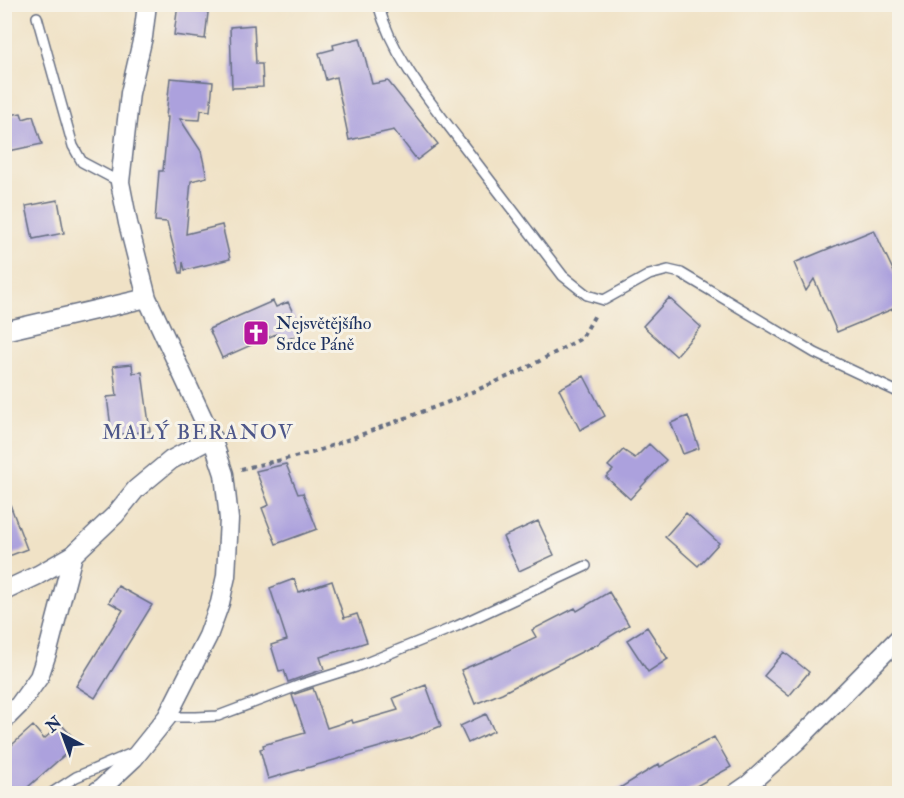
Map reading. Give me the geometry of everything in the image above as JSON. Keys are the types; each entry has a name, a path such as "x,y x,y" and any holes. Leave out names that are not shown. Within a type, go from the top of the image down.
{"street":[{"path":"93,794 134,758 167,717 208,636 220,603 226,576 229,519 224,474 212,438 147,298 120,182 130,93 143,37 147,4"},
{"path":"4,331 147,298"},
{"path":"4,591 73,555 115,515 136,489 162,467 212,438"},
{"path":"4,720 19,705 39,677 73,555"},
{"path":"735,794 797,741 900,637"}],"lane":[{"path":"378,4 397,52 436,110 563,276 587,294 604,300 650,274 668,270 681,273 815,353 900,393"},
{"path":"37,17 73,146 82,162 120,182"},
{"path":"167,717 218,716 356,667 457,626 586,566"},
{"path":"50,794 76,777 140,750"}],"path":[{"path":"224,474 312,453 451,401 521,371 582,338 604,300"}],"building":[{"path":"178,4 209,4 205,39 174,35"},
{"path":"254,25 256,64 262,64 263,87 232,88 230,27"},
{"path":"360,38 372,84 388,81 438,144 417,160 394,130 349,140 336,77 326,80 319,53 334,49 333,45"},
{"path":"170,78 213,82 210,111 201,110 200,120 180,119 201,151 207,177 191,181 186,234 222,225 230,259 185,270 183,262 182,273 180,273 167,222 155,221 159,171 163,171"},
{"path":"21,113 23,119 33,116 42,144 4,152 4,116"},
{"path":"58,200 64,233 33,239 26,206"},
{"path":"874,230 900,285 900,306 837,332 814,279 806,291 794,263"},
{"path":"669,298 701,327 676,356 643,326"},
{"name":"Nejsvětějšího Srdce Páně","path":"273,301 276,307 288,302 302,333 280,343 276,334 222,358 209,329"},
{"path":"132,364 133,373 142,372 150,431 112,435 107,397 117,396 113,366"},
{"path":"584,376 605,416 580,430 559,389"},
{"path":"688,416 699,448 683,454 671,423"},
{"path":"649,444 666,460 630,499 606,477 613,470 608,466 623,450 635,458"},
{"path":"286,464 298,494 303,493 317,529 276,544 262,508 269,505 256,471"},
{"path":"4,494 6,494 27,549 4,558"},
{"path":"686,513 719,543 698,566 665,537"},
{"path":"538,521 554,555 519,571 503,537"},
{"path":"294,579 299,592 332,581 344,618 357,614 367,642 320,657 324,669 288,682 284,670 279,671 271,645 287,640 270,588"},
{"path":"118,586 152,605 95,698 76,686 123,610 109,602"},
{"path":"609,592 629,625 591,648 502,693 475,704 461,670 536,637 532,630 575,608 577,611"},
{"path":"647,627 668,659 648,672 627,640"},
{"path":"784,652 809,672 789,696 764,676"},
{"path":"426,685 441,726 411,738 268,779 260,749 264,748 263,745 305,733 292,695 313,688 327,728 398,710 393,698"},
{"path":"486,714 494,731 468,743 460,726"},
{"path":"61,724 78,743 20,794 4,794 4,752 33,726 44,739"},
{"path":"714,737 731,767 682,794 610,794 659,764 660,767"}],"place":[{"name":"Nejsvětějšího Srdce Páně","path":"256,333"}],"district":[{"name":"MALÝ BERANOV","path":"198,432"}]}
